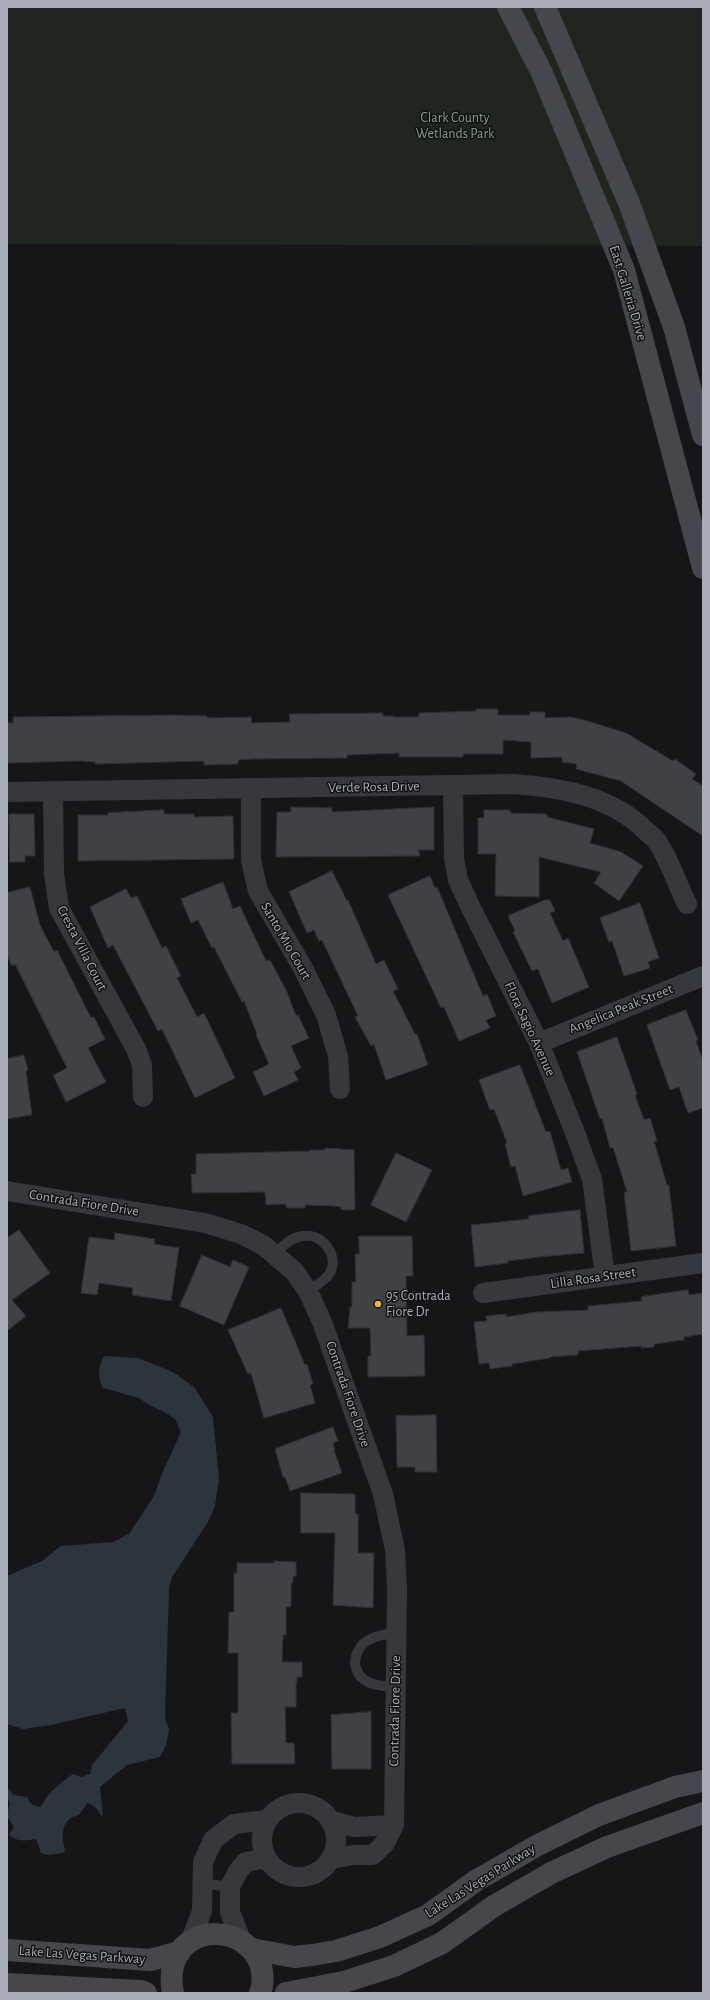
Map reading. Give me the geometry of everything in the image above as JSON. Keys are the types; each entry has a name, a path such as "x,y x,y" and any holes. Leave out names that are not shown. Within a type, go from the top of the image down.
{"main road":[{"name":"East Galleria Drive","path":"508,7 542,73 624,270 699,541 703,568"},
{"name":"East Galleria Drive","path":"545,7 630,204 674,327 703,435"},
{"name":"Lake Las Vegas Parkway","path":"7,1950 150,1960 185,1947 202,1936 215,1933 229,1934 246,1944 294,1957 312,1956 336,1951 380,1937 428,1915 478,1880 538,1845 599,1815 675,1787 703,1781"},
{"name":"Lake Las Vegas Parkway","path":"286,1993 344,1982 394,1966 442,1943 494,1906 551,1873 607,1847 703,1813"},
{"path":"246,1944 259,1960 263,1973 260,1993"},
{"path":"173,1993 171,1978 173,1964 185,1947"},
{"path":"7,1984 141,1991 146,1993"}],"street":[{"name":"Verde Rosa Drive","path":"7,792 513,784 546,786 577,793 608,805 636,821 658,842 687,904"},
{"name":"Flora Sagio Avenue","path":"453,786 454,858 458,880 468,904 539,1043 592,1179 605,1276"},
{"name":"Santo Mio Court","path":"251,788 251,860 258,891 303,968 326,1015 338,1056 340,1089"},
{"name":"Cresta Villa Court","path":"53,791 55,890 59,908 136,1049 142,1065 143,1096"},
{"name":"Angelica Peak Street","path":"539,1043 703,976"},
{"name":"Contrada Fiore Drive","path":"7,1192 205,1223 241,1234 263,1245 275,1254 294,1271 308,1291 322,1322 383,1494 395,1550 397,1589 395,1633 394,1825 385,1843 372,1855 353,1855 332,1859"},
{"name":"Lilla Rosa Street","path":"483,1292 703,1263"},
{"path":"332,1821 337,1840 332,1859 318,1872 299,1877 280,1872 266,1858 262,1839 267,1820 281,1806 300,1802 309,1803 318,1807 332,1821 354,1827 394,1825"},
{"path":"185,1947 202,1911 203,1862 213,1840 234,1824 267,1820"},
{"path":"246,1944 230,1912 230,1887 238,1871 246,1862 266,1858"}],"lane":[{"path":"275,1254 287,1243 303,1236 319,1239 327,1245 332,1262 331,1271 325,1279 308,1291"},
{"path":"395,1633 381,1634 361,1644 356,1653 355,1665 362,1678 380,1685 395,1687"},
{"path":"202,1883 230,1887"}],"green space":[{"name":"Clark County Wetlands Park","path":"7,7 703,7 703,246 7,244"}],"shaded area":[{"path":"104,1356 138,1358 173,1372 194,1387 213,1417 219,1479 215,1506 208,1522 172,1577 169,1589 165,1717 169,1730 166,1745 160,1757 127,1765 100,1787 103,1816 100,1815 95,1807 87,1803 79,1815 73,1817 66,1823 63,1833 65,1850 63,1853 48,1855 41,1853 36,1839 15,1839 9,1835 14,1827 7,1816 10,1802 7,1798 7,1790 9,1789 13,1795 27,1797 31,1804 40,1807 50,1793 73,1774 82,1777 90,1774 92,1765 128,1721 125,1708 51,1725 23,1729 7,1724 7,1576 42,1561 61,1546 113,1542 129,1534 154,1496 163,1471 181,1432 175,1419 164,1412 149,1405 139,1398 103,1388 99,1372 100,1364"}],"building":[{"path":"476,709 498,709 498,715 530,715 530,712 545,712 545,718 571,717 584,720 626,733 673,761 675,759 696,774 692,779 703,786 703,836 621,781 576,769 577,764 562,762 562,757 531,758 531,742 503,740 503,754 463,754 463,757 399,757 399,753 347,755 347,758 252,759 238,760 238,764 204,765 204,761 95,764 95,762 81,761 7,763 7,723 13,723 13,717 174,715 207,716 207,718 251,717 252,723 290,722 289,714 383,713 383,716 419,717 419,713 476,711"},
{"path":"291,807 332,808 332,812 434,807 434,850 418,850 420,856 276,857 277,812 291,812"},
{"path":"164,810 164,814 194,814 194,817 233,816 234,859 78,861 78,815 108,815 108,813"},
{"path":"484,810 510,810 510,813 547,814 547,817 594,829 590,843 621,852 643,866 619,901 594,883 601,872 539,857 539,897 495,896 496,854 478,854 478,818 484,818"},
{"path":"9,814 34,814 35,856 25,856 25,862 10,862"},
{"path":"332,871 347,901 348,900 376,964 384,960 398,989 393,991 415,1034 417,1034 428,1065 386,1080 374,1044 371,1046 355,1017 358,1016 322,940 319,941 314,930 307,933 289,892"},
{"path":"430,876 435,888 437,887 483,996 487,994 496,1016 486,1020 490,1028 459,1041 444,1007 441,1008 388,895"},
{"path":"223,882 233,909 240,906 266,961 270,960 287,992 296,1016 298,1015 309,1038 291,1046 301,1068 294,1072 298,1080 264,1096 253,1072 269,1064 256,1035 257,1034 244,1001 242,1002 214,947 212,948 198,920 191,923 181,899"},
{"path":"30,887 40,925 54,952 57,950 91,1018 94,1017 105,1039 88,1048 106,1082 66,1102 53,1075 67,1068 15,964 12,966 7,956 7,893"},
{"path":"126,889 131,898 137,896 162,948 166,946 181,976 177,978 197,1017 204,1013 235,1078 195,1098 162,1029 158,1031 113,945 108,948 90,907"},
{"path":"545,900 550,900 555,911 550,913 563,941 568,938 589,987 552,1003 538,969 532,971 513,932 515,931 508,916"},
{"path":"640,903 659,958 648,962 650,968 624,976 612,941 609,942 600,918"},
{"path":"686,1010 698,1040 696,1041 703,1061 703,1108 688,1113 679,1087 670,1090 647,1025"},
{"path":"617,1037 637,1094 635,1095 644,1120 650,1118 657,1141 654,1141 667,1185 669,1185 676,1246 631,1251 624,1192 627,1192 613,1147 610,1148 602,1118 600,1119 577,1052"},
{"path":"24,1055 28,1070 26,1071 32,1115 7,1119 7,1059"},
{"path":"520,1065 546,1132 550,1131 561,1170 568,1168 572,1182 523,1196 515,1166 511,1167 505,1144 507,1143 494,1109 490,1110 479,1080"},
{"path":"325,1148 354,1150 355,1210 341,1210 341,1207 334,1206 305,1205 305,1208 286,1208 286,1204 266,1205 265,1192 192,1193 191,1174 196,1174 196,1154 310,1151 325,1150"},
{"path":"396,1153 432,1170 406,1222 371,1205"},
{"path":"580,1210 584,1253 539,1257 475,1267 471,1225 529,1219 528,1216"},
{"path":"19,1230 50,1273 12,1300 26,1316 7,1331 7,1238"},
{"path":"115,1233 155,1239 154,1244 179,1248 171,1301 132,1295 133,1288 99,1283 97,1295 81,1293 89,1237 114,1240"},
{"path":"359,1236 412,1236 413,1276 406,1276 407,1336 424,1335 425,1376 368,1377 368,1356 371,1356 370,1328 348,1328 350,1307 352,1307 352,1282 356,1282 355,1254 359,1254"},
{"path":"202,1255 230,1267 233,1260 249,1267 224,1325 180,1306"},
{"path":"688,1290 689,1295 703,1293 703,1334 684,1337 684,1340 654,1344 654,1347 641,1348 641,1346 578,1351 578,1355 550,1357 512,1364 512,1366 490,1369 489,1363 479,1364 474,1322 487,1321 486,1316 506,1314 506,1317 536,1312 588,1310 588,1306 642,1301 641,1297"},
{"path":"281,1308 305,1365 307,1364 313,1384 310,1385 315,1403 264,1418 251,1373 248,1374 228,1330"},
{"path":"436,1415 437,1472 415,1472 415,1467 397,1467 396,1416"},
{"path":"333,1427 338,1441 333,1443 334,1450 342,1473 290,1491 285,1477 283,1477 275,1449"},
{"path":"301,1493 355,1494 355,1514 358,1514 358,1553 374,1553 373,1608 333,1605 335,1533 301,1533"},
{"path":"274,1561 296,1562 296,1576 293,1576 293,1583 291,1583 291,1607 286,1607 286,1635 283,1635 282,1662 302,1662 302,1677 297,1677 296,1683 296,1707 285,1707 286,1743 294,1743 295,1764 232,1764 231,1713 238,1713 238,1653 228,1653 229,1612 234,1612 234,1573 237,1573 237,1563 274,1563"},
{"path":"371,1712 371,1769 332,1769 331,1715"}],"place":[{"name":"95 Contrada Fiore Dr","path":"378,1304"}]}
